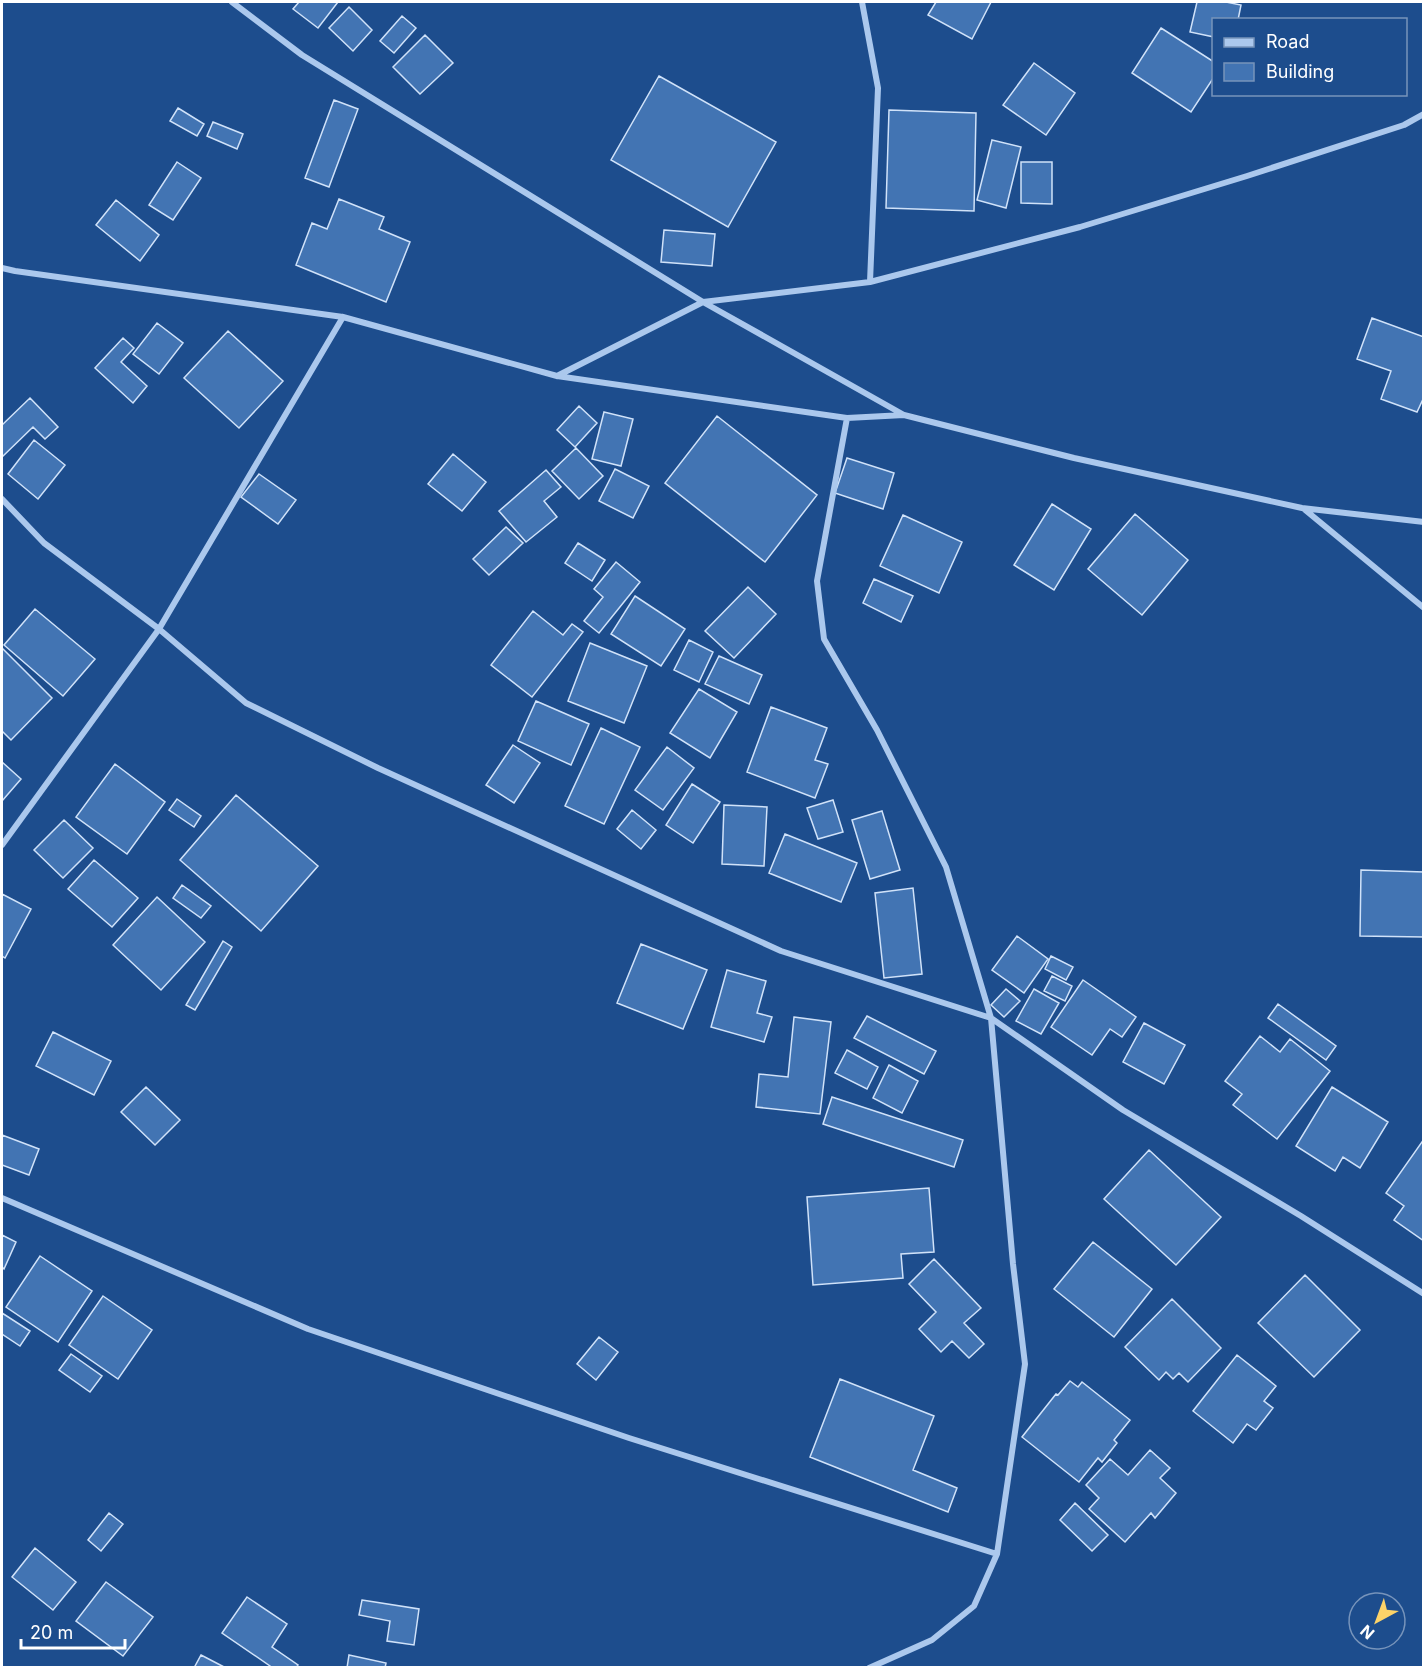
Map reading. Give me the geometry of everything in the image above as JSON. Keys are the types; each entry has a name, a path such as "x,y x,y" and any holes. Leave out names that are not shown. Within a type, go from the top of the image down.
{"street":[{"path":"232,2 302,55 703,302 904,415 1074,458 1302,508 1424,522"},
{"path":"862,2 878,88 870,282"},
{"path":"557,376 703,302 870,282 1080,227 1236,180 1404,125 1424,114"},
{"path":"2,268 343,317 557,376 847,418 904,415"},
{"path":"2,845 159,629 343,317"},
{"path":"847,418 817,581 824,639 877,730 946,867 991,1018 1013,1264 1021,1314 1025,1364 997,1554 974,1606 932,1640 869,1668"},
{"path":"2,499 44,543 159,629 246,703 378,768 781,951 991,1018 1123,1110 1301,1216 1424,1294"},
{"path":"1302,508 1424,608"},
{"path":"2,1198 308,1329 629,1438 997,1554"}],"building":[{"path":"299,2 338,2 318,28 293,9"},
{"path":"936,2 991,2 972,39 928,15"},
{"path":"1197,2 1226,2 1241,5 1238,18 1212,18 1212,37 1190,32"},
{"path":"349,7 372,30 353,51 329,28"},
{"path":"402,16 416,28 394,53 380,41"},
{"path":"1161,28 1212,61 1212,80 1191,112 1132,73"},
{"path":"425,35 453,63 420,94 393,67"},
{"path":"1034,63 1075,93 1046,135 1003,105"},
{"path":"659,76 776,142 728,227 611,160"},
{"path":"334,100 358,109 329,187 305,178"},
{"path":"178,108 204,124 197,136 170,121"},
{"path":"889,110 976,113 974,211 886,208"},
{"path":"213,122 243,134 237,149 207,136"},
{"path":"992,140 1021,147 1006,208 977,200"},
{"path":"177,162 201,178 173,220 149,205"},
{"path":"1021,162 1052,162 1052,204 1021,203"},
{"path":"339,199 384,217 379,229 410,242 386,302 296,265 312,223 327,229"},
{"path":"116,200 159,235 140,261 96,225"},
{"path":"664,230 715,234 712,266 661,262"},
{"path":"1372,318 1424,337 1424,397 1417,412 1381,399 1391,371 1357,359"},
{"path":"157,323 183,343 159,374 133,354"},
{"path":"228,331 283,381 239,428 184,378"},
{"path":"123,338 134,348 121,362 147,386 133,403 95,368"},
{"path":"30,398 58,427 45,439 33,427 2,457 2,425"},
{"path":"579,406 597,423 575,447 557,430"},
{"path":"604,412 633,419 621,466 592,459"},
{"path":"717,416 817,495 765,562 665,483"},
{"path":"34,440 65,465 38,499 8,474"},
{"path":"576,448 603,476 579,499 552,471"},
{"path":"453,454 486,482 462,511 428,484"},
{"path":"847,458 894,473 883,509 835,493"},
{"path":"615,469 649,486 633,518 599,501"},
{"path":"546,470 561,487 544,501 557,517 526,542 499,511"},
{"path":"259,474 296,500 278,524 241,497"},
{"path":"1052,504 1091,529 1054,590 1014,565"},
{"path":"1135,514 1188,560 1142,615 1088,569"},
{"path":"903,515 962,542 939,593 880,566"},
{"path":"506,527 523,543 489,575 473,559"},
{"path":"578,543 605,560 592,581 565,563"},
{"path":"616,562 640,582 599,633 584,621 603,597 594,589"},
{"path":"874,579 913,596 901,622 863,603"},
{"path":"748,587 776,614 734,658 705,631"},
{"path":"635,596 685,629 661,666 611,634"},
{"path":"35,609 95,659 63,696 4,645"},
{"path":"533,611 563,635 572,624 583,632 532,697 491,665"},
{"path":"689,640 713,652 699,682 674,670"},
{"path":"590,643 647,666 624,723 568,701"},
{"path":"2,648 52,698 11,740 2,731"},
{"path":"719,656 762,675 749,704 705,684"},
{"path":"699,689 737,712 710,758 670,733"},
{"path":"536,701 589,724 571,765 518,741"},
{"path":"771,707 827,728 815,760 828,764 815,798 747,772"},
{"path":"601,728 640,747 604,824 565,806"},
{"path":"513,745 540,763 514,803 486,785"},
{"path":"667,747 694,768 663,810 635,790"},
{"path":"2,762 21,779 2,801"},
{"path":"115,764 165,802 127,854 76,817"},
{"path":"692,784 720,802 693,843 666,825"},
{"path":"236,795 318,866 261,931 180,860"},
{"path":"177,799 201,816 194,827 169,810"},
{"path":"833,800 843,832 818,839 807,808"},
{"path":"724,805 767,807 764,866 722,864"},
{"path":"632,810 656,830 641,849 617,829"},
{"path":"882,811 900,870 870,879 852,820"},
{"path":"64,820 93,848 63,878 34,850"},
{"path":"785,834 857,863 841,902 769,873"},
{"path":"94,860 138,898 112,927 68,889"},
{"path":"1361,870 1424,872 1424,937 1360,936"},
{"path":"182,885 211,906 201,918 173,898"},
{"path":"913,888 922,974 884,978 875,893"},
{"path":"2,894 31,909 5,958 2,956"},
{"path":"157,897 205,942 161,990 113,945"},
{"path":"1017,936 1048,959 1024,993 992,970"},
{"path":"223,941 232,947 195,1010 186,1005"},
{"path":"641,944 707,970 683,1029 617,1003"},
{"path":"1051,956 1073,967 1066,980 1045,969"},
{"path":"727,970 766,981 757,1013 772,1017 764,1042 711,1027"},
{"path":"1052,976 1072,986 1065,1001 1044,991"},
{"path":"1083,980 1136,1017 1122,1037 1110,1029 1092,1055 1051,1027"},
{"path":"1006,989 1020,1001 1004,1017 991,1005"},
{"path":"1034,989 1059,1003 1041,1034 1016,1021"},
{"path":"1278,1004 1336,1046 1326,1060 1268,1018"},
{"path":"867,1016 936,1051 924,1074 854,1038"},
{"path":"794,1017 831,1022 820,1114 756,1107 759,1074 788,1077"},
{"path":"1144,1023 1185,1045 1164,1084 1123,1062"},
{"path":"53,1032 111,1061 94,1095 36,1066"},
{"path":"1260,1036 1280,1052 1290,1039 1330,1071 1277,1139 1233,1105 1242,1094 1225,1081"},
{"path":"847,1050 878,1067 867,1089 835,1073"},
{"path":"889,1065 918,1081 902,1113 873,1098"},
{"path":"146,1087 180,1120 155,1145 121,1112"},
{"path":"1332,1087 1388,1122 1360,1168 1343,1157 1335,1171 1296,1146"},
{"path":"832,1097 963,1140 954,1167 823,1124"},
{"path":"2,1135 39,1149 29,1175 2,1165"},
{"path":"1424,1139 1424,1241 1394,1220 1404,1206 1386,1193"},
{"path":"1149,1150 1221,1217 1176,1265 1104,1199"},
{"path":"929,1188 934,1252 901,1254 903,1278 813,1285 807,1197"},
{"path":"2,1235 16,1242 4,1269 2,1267"},
{"path":"1093,1242 1152,1289 1114,1337 1054,1289"},
{"path":"40,1256 92,1291 58,1342 6,1307"},
{"path":"934,1259 981,1308 964,1323 984,1344 969,1358 952,1341 941,1352 919,1329 936,1312 909,1284"},
{"path":"1305,1275 1360,1330 1314,1377 1258,1323"},
{"path":"103,1296 152,1330 118,1379 69,1345"},
{"path":"1172,1299 1221,1348 1188,1382 1179,1373 1173,1379 1166,1372 1159,1380 1125,1347"},
{"path":"2,1313 30,1331 20,1346 2,1334"},
{"path":"599,1337 618,1352 596,1380 577,1364"},
{"path":"71,1354 102,1376 90,1392 59,1370"},
{"path":"1237,1355 1276,1386 1264,1401 1273,1408 1256,1430 1247,1424 1233,1443 1193,1411"},
{"path":"840,1379 934,1416 913,1470 957,1488 948,1512 810,1457"},
{"path":"1070,1381 1078,1387 1082,1382 1130,1420 1114,1440 1117,1443 1102,1462 1098,1458 1079,1482 1022,1437 1056,1394 1058,1395"},
{"path":"1150,1450 1170,1468 1160,1478 1176,1493 1155,1518 1151,1513 1125,1542 1089,1509 1099,1498 1086,1485 1110,1459 1128,1475"},
{"path":"1075,1503 1108,1535 1092,1551 1060,1520"},
{"path":"109,1513 123,1524 101,1551 88,1540"},
{"path":"35,1548 76,1582 53,1610 12,1577"},
{"path":"106,1582 153,1617 123,1656 76,1621"},
{"path":"247,1597 287,1624 272,1647 298,1665 296,1668 273,1668 222,1633"},
{"path":"362,1600 419,1609 414,1645 387,1641 390,1621 359,1615"},
{"path":"201,1655 226,1668 194,1668"},
{"path":"349,1655 386,1663 385,1668 347,1668"}]}
